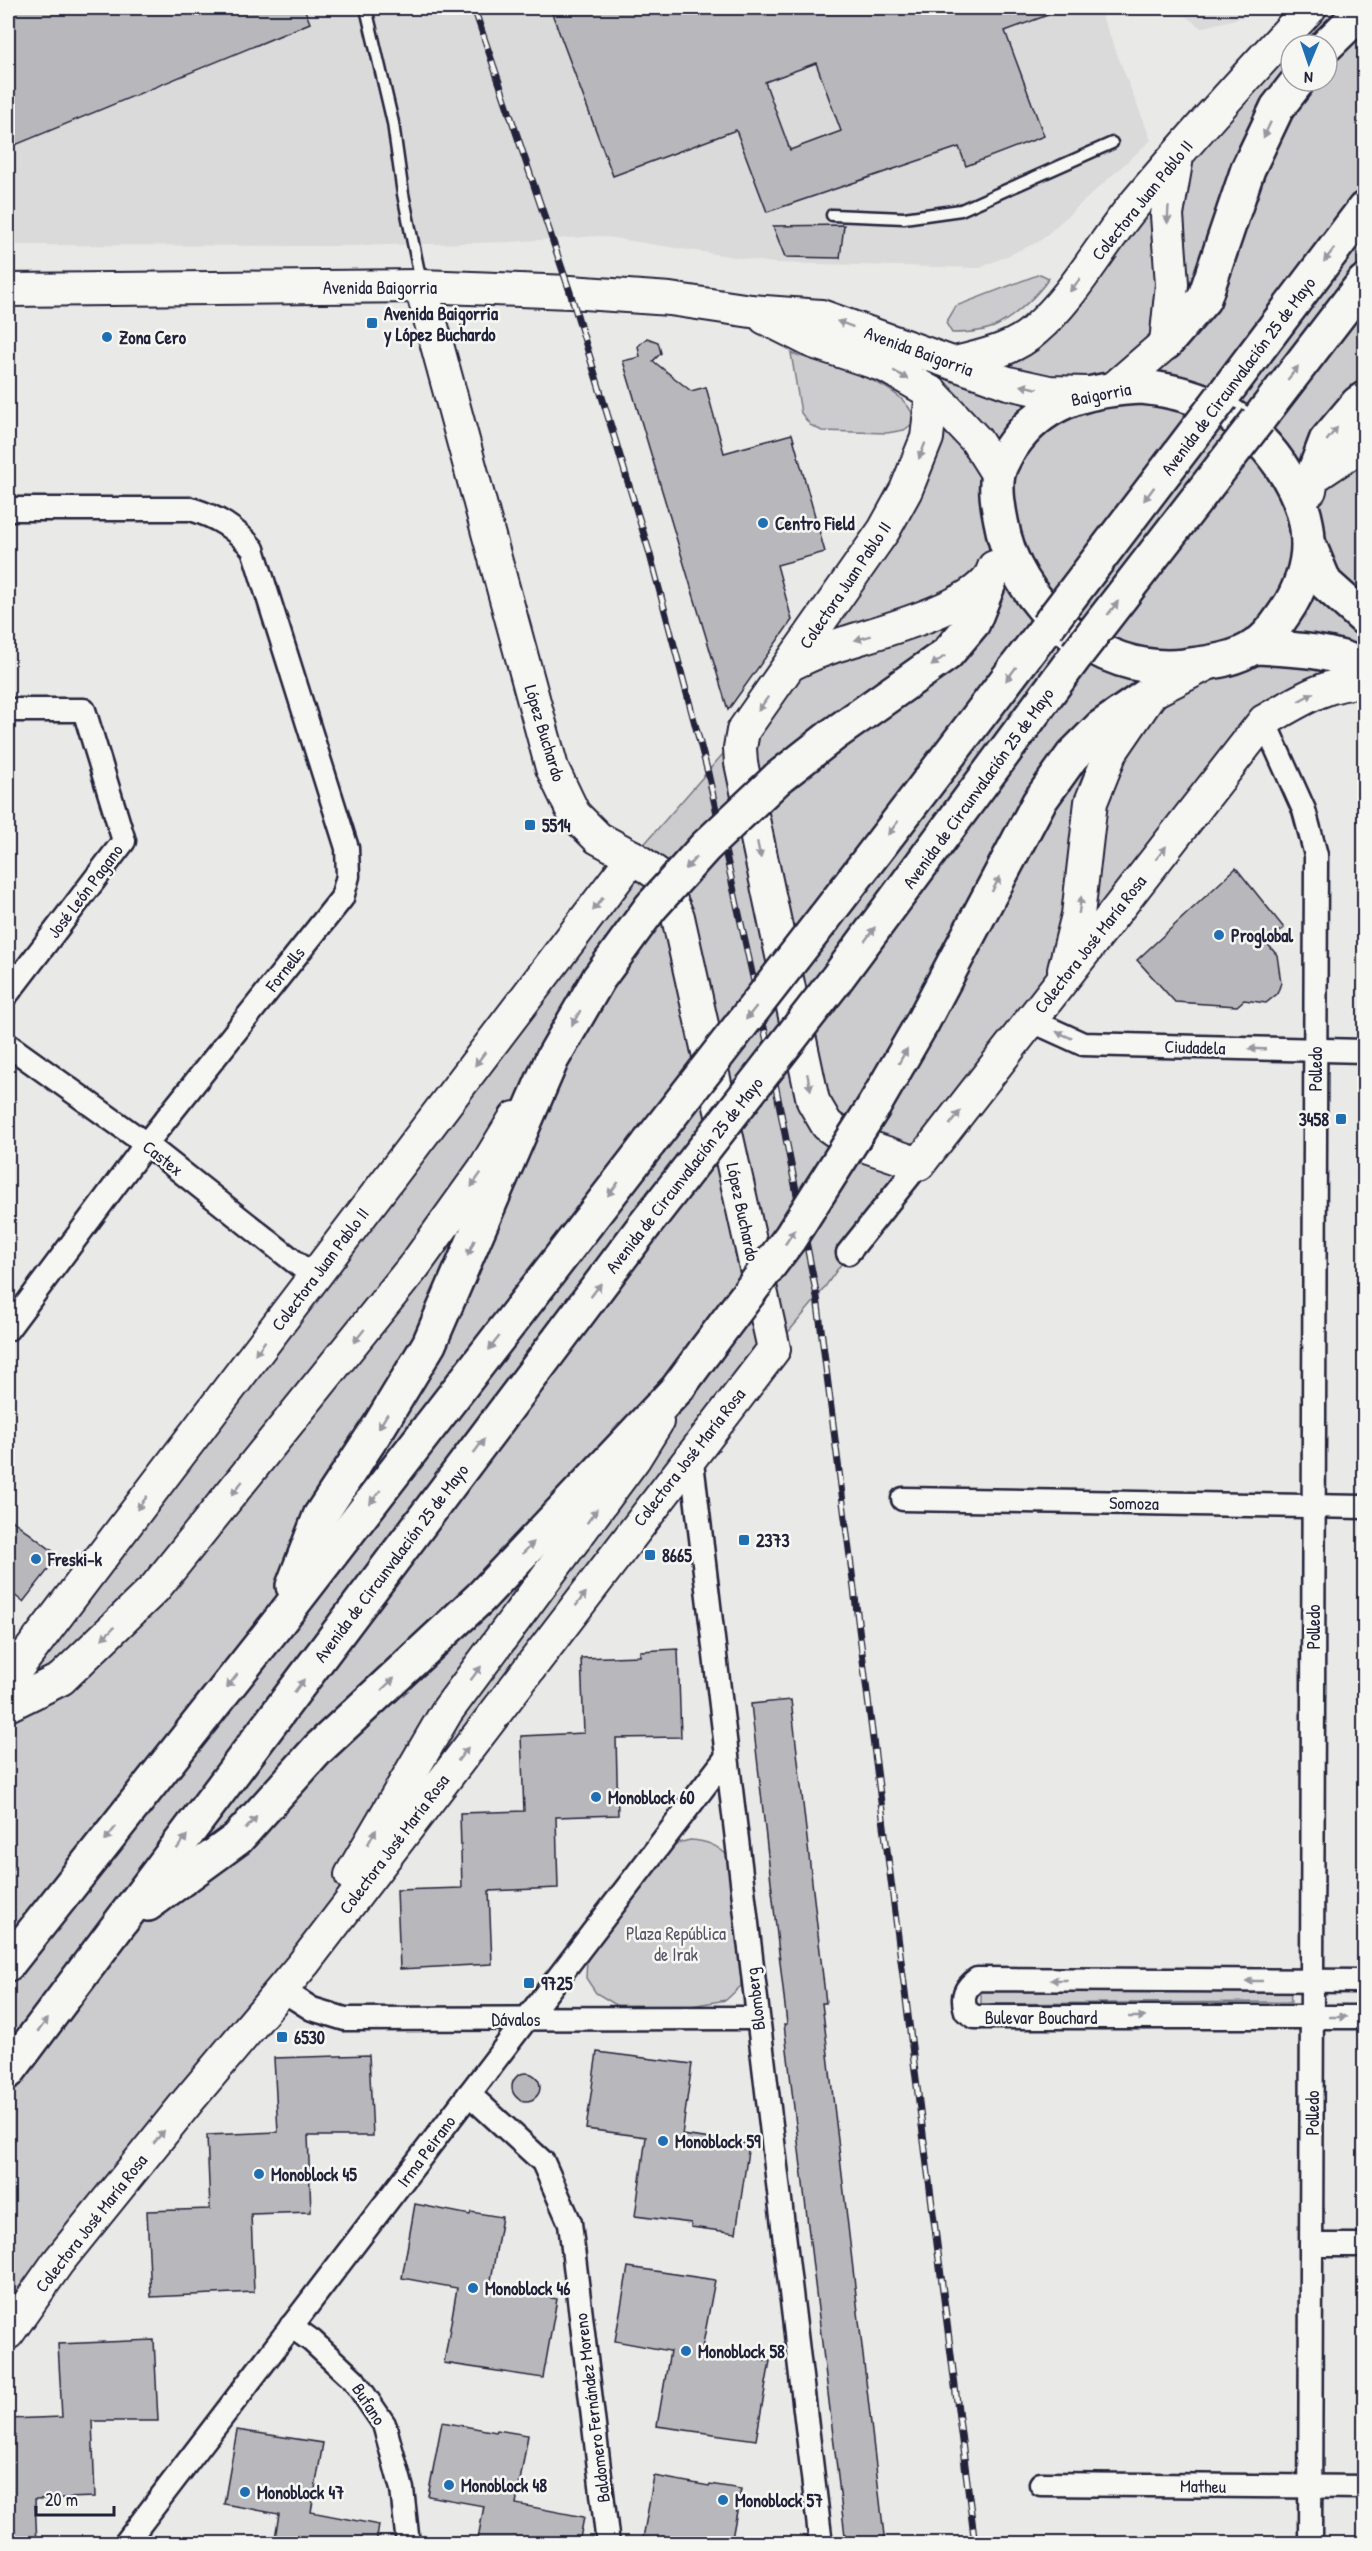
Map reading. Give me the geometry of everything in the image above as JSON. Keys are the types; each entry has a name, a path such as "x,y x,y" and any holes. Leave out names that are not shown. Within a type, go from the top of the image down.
{"highway":[{"path":"1339,34 1365,9"},
{"path":"1166,343 1204,299 1248,169 1277,108 1289,93"},
{"name":"Avenida de Circunvalación 25 de Mayo","path":"8,1964 281,1619 825,917 1365,209"},
{"name":"Avenida de Circunvalación 25 de Mayo","path":"8,2072 644,1226 836,981 1077,654 1365,282"},
{"name":"Baigorria","path":"1142,387 1170,390 1197,398 1222,410 1245,426 1265,445 1282,467 1295,492 1306,530 1304,573 1292,602 1275,627 1255,647 1210,663 1180,666 1150,665 1130,660 1093,646 1067,630 1045,610 1026,586 1012,560 1002,531 998,503 998,475 1010,449 1027,426 1054,405 1101,391 1142,387"},
{"path":"1312,478 1326,441 1365,399"},
{"path":"1306,530 1325,583 1365,618"},
{"path":"281,1619 320,1516 380,1425 429,1344 552,1059 599,978 651,907 697,855 778,778 834,734 947,654 973,623 991,578"},
{"path":"1255,647 1304,649 1365,666"},
{"path":"122,1922 237,1839 318,1749 480,1598 677,1389 790,1238 874,1106 922,1023 1039,802 1072,756 1101,727 1152,692"}],"main road":[{"name":"Colectora Juan Pablo II","path":"956,363 997,352 1034,332 1075,285 1134,205 1219,105 1310,8"},
{"path":"1101,391 1166,343 1172,284 1167,215 1177,157"},
{"name":"Avenida Baigorria","path":"8,290 421,286 670,299 751,311 821,316 1008,383 1049,392 1101,391"},
{"name":"López Buchardo","path":"421,286 552,768 574,814 598,838 633,857 660,876 678,917 774,1348"},
{"name":"Avenida Baigorria","path":"751,311 813,342 885,366 932,393 976,440 998,475"},
{"name":"Colectora Juan Pablo II","path":"919,1164 848,1140 827,1125 813,1101 741,763 740,748 743,731 884,530 906,490 927,438 932,393"},
{"path":"1306,530 1312,478 1354,450 1365,446"},
{"path":"791,663 830,647 890,631 969,596 991,578 1002,531"},
{"path":"1060,982 1078,915 1091,802 1111,752 1152,692 1210,663"},
{"name":"Colectora José María Rosa","path":"919,1164 1264,721 1314,692 1351,682 1365,682"},
{"name":"Colectora Juan Pablo II","path":"8,1680 633,857"},
{"path":"8,1705 61,1679 155,1588 415,1265 484,1169 552,1059"},
{"name":"Colectora José María Rosa","path":"8,2333 58,2262 188,2101 304,1963 774,1348"},
{"path":"304,1963 372,1837 447,1711 634,1459 677,1389"}],"street":[{"name":"Fornells","path":"8,509 191,509 226,524 253,549 347,848 348,876 342,898 146,1144 8,1329"},
{"name":"José León Pagano","path":"8,710 84,710 124,842 8,993"},
{"name":"Polledo","path":"1264,721 1304,810 1316,855 1310,2544"},
{"name":"Ciudadela","path":"1030,1020 1083,1044 1365,1051"},
{"name":"Castex","path":"8,1045 146,1144 314,1277"},
{"name":"Colectora José María Rosa","path":"849,1253 919,1164"},
{"name":"Blomberg","path":"691,1454 821,2544"},
{"name":"Somoza","path":"903,1499 1365,1507"},
{"name":"Irma Peirano","path":"125,2544 726,1758"},
{"name":"Bulevar Bouchard","path":"1365,1981 977,1979 967,1987 962,1999 966,2011 975,2017 1365,2017"},
{"name":"Dávalos","path":"282,1990 312,2009 345,2019 757,2018"},
{"name":"Baldomero Fernández Moreno","path":"469,2094 543,2162 570,2223 608,2544"},
{"path":"1311,2245 1365,2246"},
{"name":"Bufano","path":"291,2326 312,2341 354,2380 384,2424 402,2489 408,2544"},
{"name":"Matheu","path":"1041,2484 1365,2487"}],"lane":[{"path":"366,8 393,123 403,194 421,286"},
{"path":"832,215 904,218 961,210 1112,143"}],"shaded area":[{"path":"8,8 1125,8 1102,16 1151,140 1040,241 980,268 773,263 599,236 509,242 348,246 8,245"},
{"path":"1175,8 1249,8 1243,17 1201,28"}],"green space":[{"path":"1310,8 1364,8 1364,682 1264,721 849,1253 817,1298 774,1349 8,2333 8,1680 633,857 743,731 884,530 932,393 956,363 997,352 1279,42 1279,93 1339,93 1339,33 1287,33"},
{"path":"1040,274 1049,278 1039,291 1012,316 998,325 981,331 952,333 946,323 956,306"},
{"path":"791,353 844,369 882,385 898,396 909,408 915,422 904,430 887,433 822,431 810,425 801,413"},
{"name":"Plaza República de Irak","path":"690,1840 711,1844 729,1857 741,1958 741,1986 726,2000 685,2007 650,2009 618,2006 596,1993 586,1978 587,1958 665,1855 678,1843"},
{"path":"1290,1988 1291,2002 981,2004 981,1990"}],"building":[{"path":"8,8 304,8 310,23 8,148"},
{"path":"550,8 1060,8 1061,10 1005,31 1044,136 966,166 959,147 767,212 736,130 613,176","holes":["816,63 841,131 790,150 765,82"]},
{"path":"844,225 840,258 785,257 773,226"},
{"path":"647,338 658,342 661,353 653,361 691,391 706,387 724,453 792,434 825,552 777,565 792,620 728,710 623,361 640,357 638,346"},
{"name":"Proglobal","path":"1236,868 1284,928 1266,942 1277,955 1281,983 1277,994 1266,1003 1244,1000 1237,1006 1175,1002 1137,960"},
{"path":"8,1517 59,1556 23,1602 8,1590"},
{"name":"Monoblock 60","path":"678,1649 681,1737 616,1738 618,1815 556,1817 558,1888 489,1891 492,1964 400,1969 397,1890 462,1888 460,1813 524,1811 521,1736 584,1733 581,1658 640,1656 640,1651"},
{"path":"791,1700 826,2003 822,2003 885,2544 846,2544 784,2024 787,2024 751,1704"},
{"name":"Monoblock 59","path":"597,2052 692,2064 682,2135 749,2144 736,2233 691,2227 691,2223 635,2216 646,2137 586,2129"},
{"name":"Monoblock 45","path":"369,2055 373,2136 308,2136 311,2212 251,2214 254,2292 151,2297 147,2211 210,2209 207,2135 278,2132 274,2058"},
{"path":"526,2073 536,2077 540,2087 536,2097 526,2101 516,2097 512,2087 516,2077"},
{"name":"Monoblock 46","path":"415,2204 470,2215 471,2212 502,2217 490,2286 557,2299 543,2378 444,2363 457,2288 402,2278"},
{"name":"Monoblock 58","path":"628,2267 715,2280 702,2349 770,2361 756,2440 657,2426 670,2351 615,2341"},
{"path":"154,2340 158,2421 92,2421 95,2497 35,2499 37,2544 8,2544 8,2419 62,2417 58,2344"},
{"name":"Monoblock 48","path":"442,2422 496,2432 497,2430 528,2435 516,2504 584,2517 579,2544 477,2544 484,2506 428,2496"},
{"name":"Monoblock 47","path":"237,2430 323,2443 311,2512 379,2525 376,2544 274,2544 279,2514 224,2504"},
{"name":"Monoblock 57","path":"654,2476 741,2489 731,2544 642,2544"}],"railway":[{"path":"474,8 570,292 649,551 708,773 765,1032 817,1297 975,2544"}],"place":[{"name":"Avenida Baigorria y López Buchardo","path":"372,323"},
{"name":"Zona Cero","path":"107,337"},
{"name":"Centro Field","path":"763,523"},
{"name":"5514","path":"530,825"},
{"name":"Proglobal","path":"1219,935"},
{"name":"3458","path":"1341,1119"},
{"name":"2373","path":"744,1540"},
{"name":"8665","path":"650,1555"},
{"name":"Freski-k","path":"36,1559"},
{"name":"Monoblock 60","path":"596,1797"},
{"name":"9725","path":"529,1983"},
{"name":"6530","path":"282,2037"},
{"name":"Monoblock 59","path":"663,2141"},
{"name":"Monoblock 45","path":"259,2174"},
{"name":"Monoblock 46","path":"473,2288"},
{"name":"Monoblock 58","path":"686,2351"},
{"name":"Monoblock 48","path":"449,2485"},
{"name":"Monoblock 47","path":"245,2492"},
{"name":"Monoblock 57","path":"723,2500"}]}
